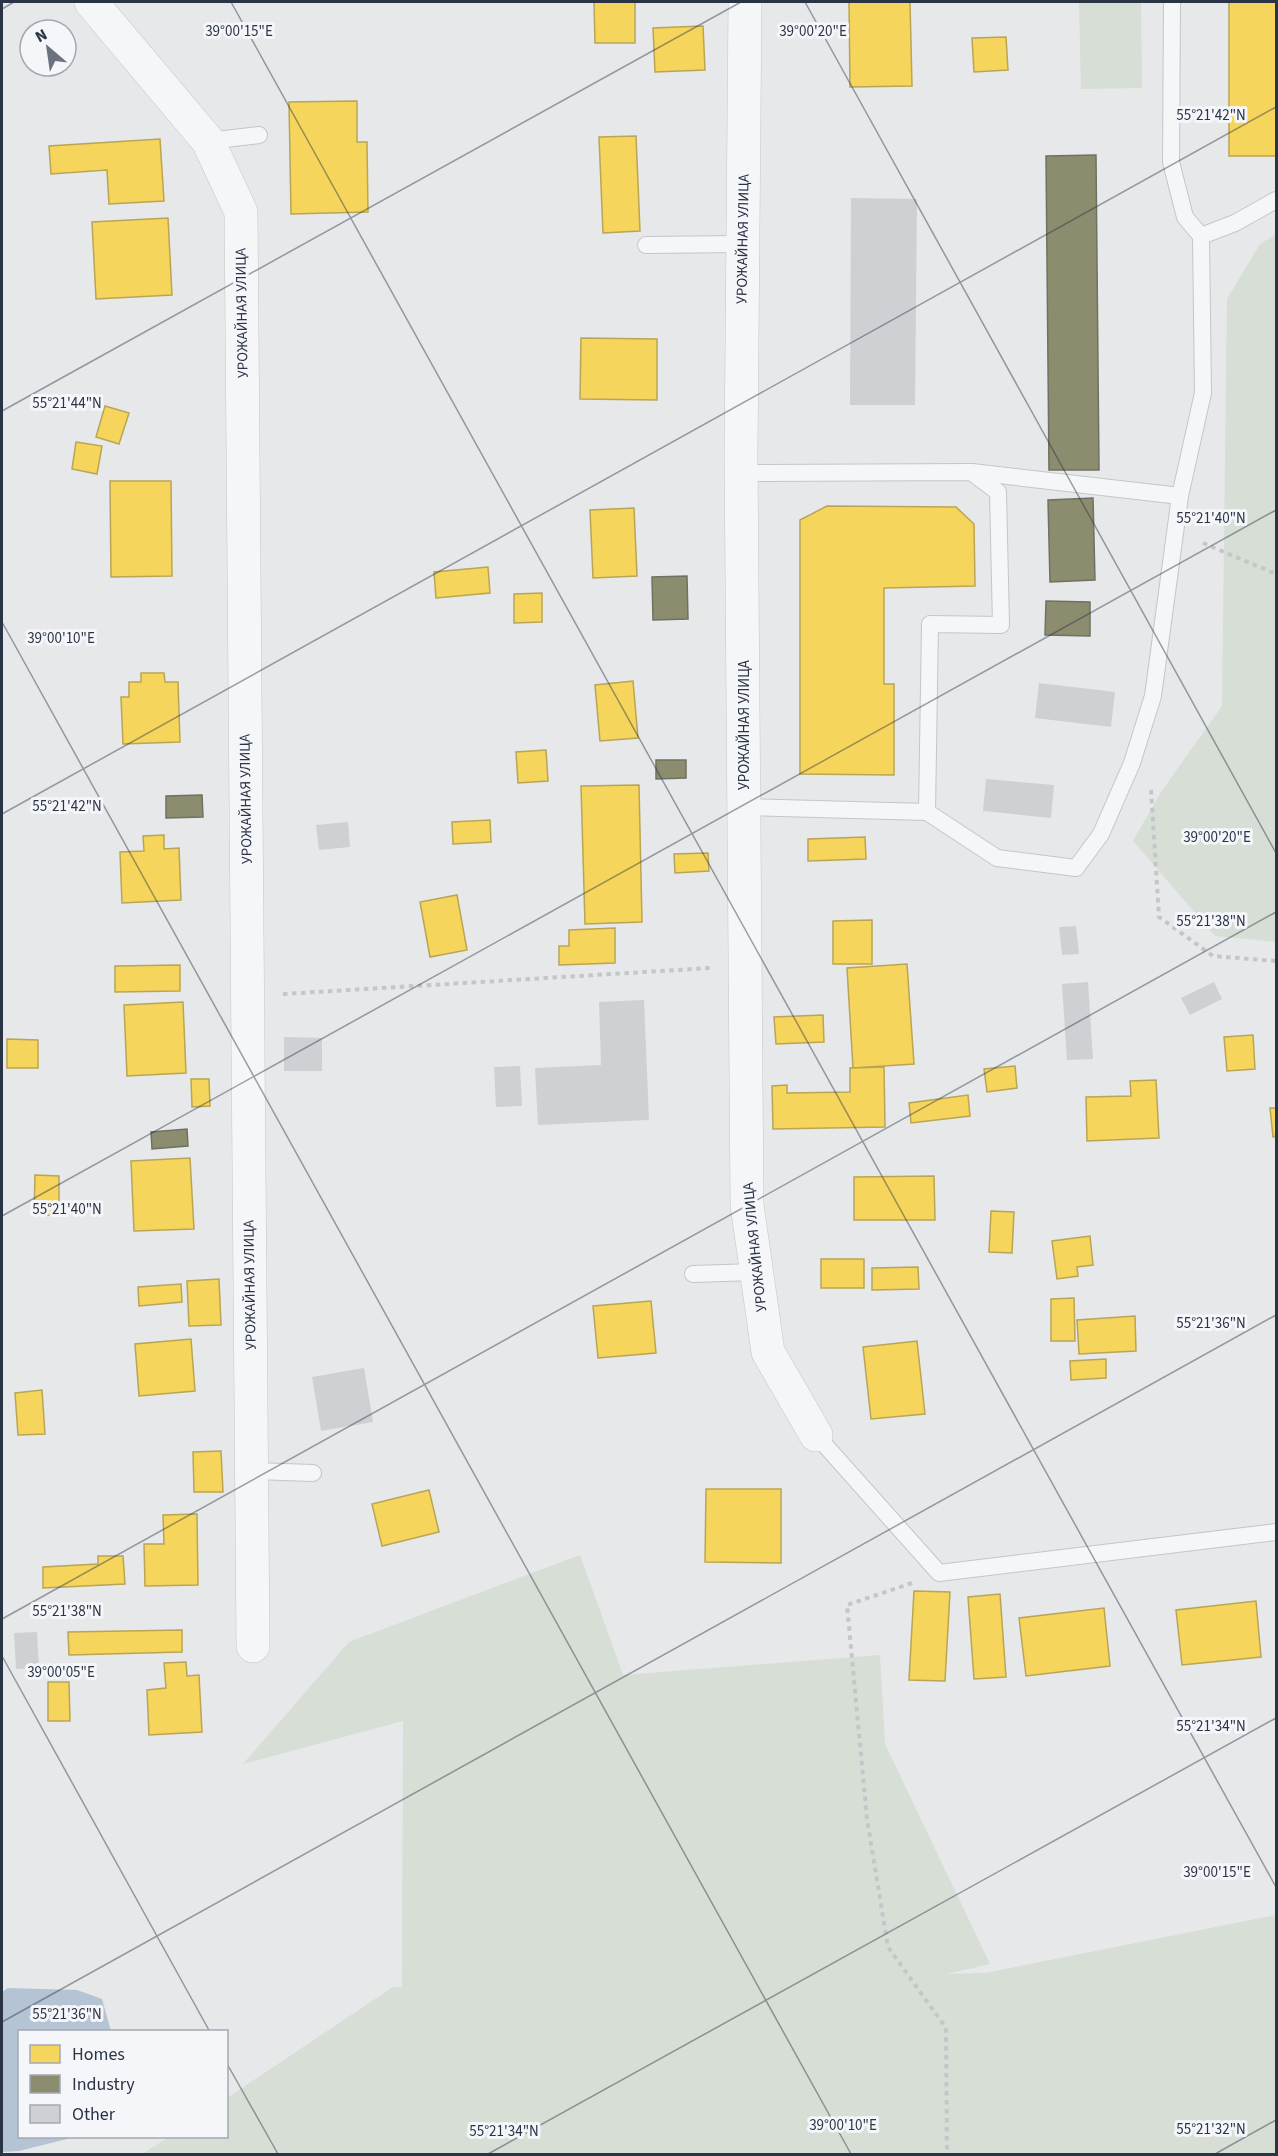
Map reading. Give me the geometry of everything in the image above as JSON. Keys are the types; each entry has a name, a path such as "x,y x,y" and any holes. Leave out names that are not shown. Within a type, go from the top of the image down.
{"street":[{"name":"УРОЖАЙНАЯ УЛИЦА","path":"91,2 208,141 241,212 254,1646"},
{"name":"УРОЖАЙНАЯ УЛИЦА","path":"746,2 742,473 747,1205 768,1352 816,1435"}],"lane":[{"path":"745,807 927,812 997,858 1076,868 1101,834 1132,763 1154,696 1180,496 1203,393 1202,236 1185,217 1171,162 1172,2"},
{"path":"208,141 260,135"},
{"path":"1202,236 1235,223 1276,200"},
{"path":"646,245 743,244"},
{"path":"742,473 971,472 1180,496"},
{"path":"927,812 930,624 1001,625 998,492 971,472"},
{"path":"693,1274 755,1272"},
{"path":"816,1435 939,1573 1276,1532"},
{"path":"252,1471 313,1473"}],"path":[{"path":"1176,532 1276,574"},
{"path":"1132,763 1151,786 1159,917 1213,956 1276,961"},
{"path":"276,995 747,966"},
{"path":"939,1573 847,1605 867,1819 888,1947 946,2028 947,2154"}],"shaded area":[{"path":"1079,2 1141,2 1142,88 1081,89"},
{"path":"1276,234 1276,942 1215,936 1133,841 1161,792 1222,706 1227,299 1260,244"},
{"path":"580,1555 623,1675 880,1655 885,1744 990,1964 946,1974 985,1973 1276,1915 1276,2154 142,2154 167,2138 228,2138 228,2097 393,1987 402,1987 403,1721 243,1764 349,1642"}],"water":[{"path":"8,1988 77,1990 102,1999 111,2030 18,2030 18,2138 71,2138 19,2151 2,2152 2,1992"}],"building: Homes":[{"path":"594,2 635,2 635,43 595,43"},
{"path":"849,2 910,2 912,86 850,87"},
{"path":"1229,2 1276,2 1276,156 1229,156"},
{"path":"703,26 705,70 655,72 653,28"},
{"path":"1006,37 1008,70 974,72 972,38"},
{"path":"357,101 357,142 367,142 368,212 291,214 289,102"},
{"path":"636,136 640,231 603,233 599,137"},
{"path":"160,139 164,201 109,204 107,170 51,174 49,146"},
{"path":"168,218 172,295 96,299 92,222"},
{"path":"581,338 657,339 657,400 580,399"},
{"path":"105,406 129,413 119,444 96,437"},
{"path":"76,442 102,446 97,474 72,469"},
{"path":"110,481 171,481 172,576 111,577"},
{"path":"827,506 956,507 974,524 975,586 884,588 884,684 894,684 894,775 800,774 800,520"},
{"path":"634,508 637,576 593,578 590,510"},
{"path":"488,567 490,593 436,598 434,572"},
{"path":"542,593 542,622 514,623 514,594"},
{"path":"141,673 164,673 165,682 178,682 180,742 123,744 121,697 129,697 129,682 141,682"},
{"path":"633,681 638,738 600,741 595,685"},
{"path":"546,750 548,781 518,783 516,752"},
{"path":"639,785 642,922 585,924 581,786"},
{"path":"490,820 491,842 453,844 452,822"},
{"path":"164,835 164,849 179,848 181,900 122,903 120,852 144,851 143,836"},
{"path":"865,837 866,859 808,861 808,839"},
{"path":"708,853 709,871 675,873 674,854"},
{"path":"457,895 467,950 430,957 420,902"},
{"path":"872,920 872,964 833,964 833,921"},
{"path":"615,928 615,963 559,965 559,946 569,946 569,930"},
{"path":"907,964 914,1064 853,1068 847,968"},
{"path":"180,965 180,991 115,992 115,966"},
{"path":"183,1002 186,1073 127,1076 124,1005"},
{"path":"823,1015 824,1042 776,1044 774,1017"},
{"path":"1253,1035 1255,1069 1227,1071 1224,1037"},
{"path":"7,1039 38,1040 38,1068 7,1068"},
{"path":"1015,1066 1017,1088 987,1092 984,1069"},
{"path":"884,1067 885,1127 773,1129 772,1086 787,1085 787,1093 850,1092 850,1068"},
{"path":"191,1079 209,1079 210,1106 192,1107"},
{"path":"1156,1080 1159,1138 1087,1141 1086,1097 1131,1096 1130,1081"},
{"path":"968,1095 970,1116 911,1123 909,1103"},
{"path":"1270,1108 1276,1108 1276,1136 1273,1137"},
{"path":"190,1158 194,1229 134,1231 131,1161"},
{"path":"35,1175 59,1176 59,1215 34,1215"},
{"path":"934,1176 935,1220 854,1220 854,1177"},
{"path":"991,1211 1014,1212 1012,1253 989,1252"},
{"path":"1090,1236 1093,1265 1077,1267 1078,1276 1057,1279 1052,1241"},
{"path":"821,1259 864,1259 864,1288 821,1288"},
{"path":"918,1267 919,1289 872,1290 872,1268"},
{"path":"219,1279 221,1325 189,1326 187,1281"},
{"path":"181,1284 182,1302 139,1306 138,1287"},
{"path":"1074,1298 1075,1341 1051,1341 1051,1299"},
{"path":"651,1301 656,1353 598,1358 593,1306"},
{"path":"1135,1316 1136,1351 1079,1354 1077,1320"},
{"path":"191,1339 195,1391 139,1396 135,1344"},
{"path":"917,1341 925,1414 871,1419 863,1347"},
{"path":"1106,1359 1106,1378 1071,1380 1070,1361"},
{"path":"42,1390 45,1434 18,1435 15,1393"},
{"path":"221,1451 223,1492 194,1492 193,1452"},
{"path":"706,1489 781,1489 781,1563 705,1562"},
{"path":"429,1490 439,1532 382,1546 372,1504"},
{"path":"197,1514 198,1585 145,1586 144,1544 164,1544 163,1515"},
{"path":"98,1556 123,1556 125,1584 43,1588 43,1567 98,1564"},
{"path":"914,1591 950,1592 945,1681 909,1680"},
{"path":"1000,1594 1006,1677 974,1679 968,1597"},
{"path":"1256,1601 1261,1657 1182,1665 1176,1610"},
{"path":"1104,1608 1110,1666 1026,1676 1019,1618"},
{"path":"182,1630 182,1652 69,1655 68,1632"},
{"path":"186,1662 187,1676 199,1675 202,1732 149,1735 147,1690 166,1688 164,1663"},
{"path":"48,1682 69,1682 70,1721 48,1721"}],"building: Industry":[{"path":"1096,155 1099,470 1049,470 1046,156"},
{"path":"1093,498 1095,580 1050,582 1048,500"},
{"path":"687,576 688,619 653,620 652,577"},
{"path":"1046,601 1090,602 1090,636 1045,635"},
{"path":"656,760 686,760 686,778 656,779"},
{"path":"202,795 203,817 166,818 166,796"},
{"path":"187,1129 188,1146 152,1149 151,1132"}],"building: Other":[{"path":"851,198 917,199 915,405 850,405"},
{"path":"1039,683 1115,692 1111,727 1035,718"},
{"path":"986,779 1054,785 1051,818 983,811"},
{"path":"348,822 350,847 319,850 316,825"},
{"path":"1076,926 1079,954 1062,955 1059,927"},
{"path":"1088,982 1093,1059 1067,1060 1062,984"},
{"path":"1214,982 1222,999 1190,1015 1181,998"},
{"path":"644,1000 649,1120 538,1125 535,1068 601,1065 599,1002"},
{"path":"284,1037 322,1038 322,1071 284,1071"},
{"path":"520,1066 522,1106 496,1107 494,1067"},
{"path":"364,1368 373,1422 321,1431 312,1377"},
{"path":"37,1632 39,1668 16,1669 14,1633"}]}
